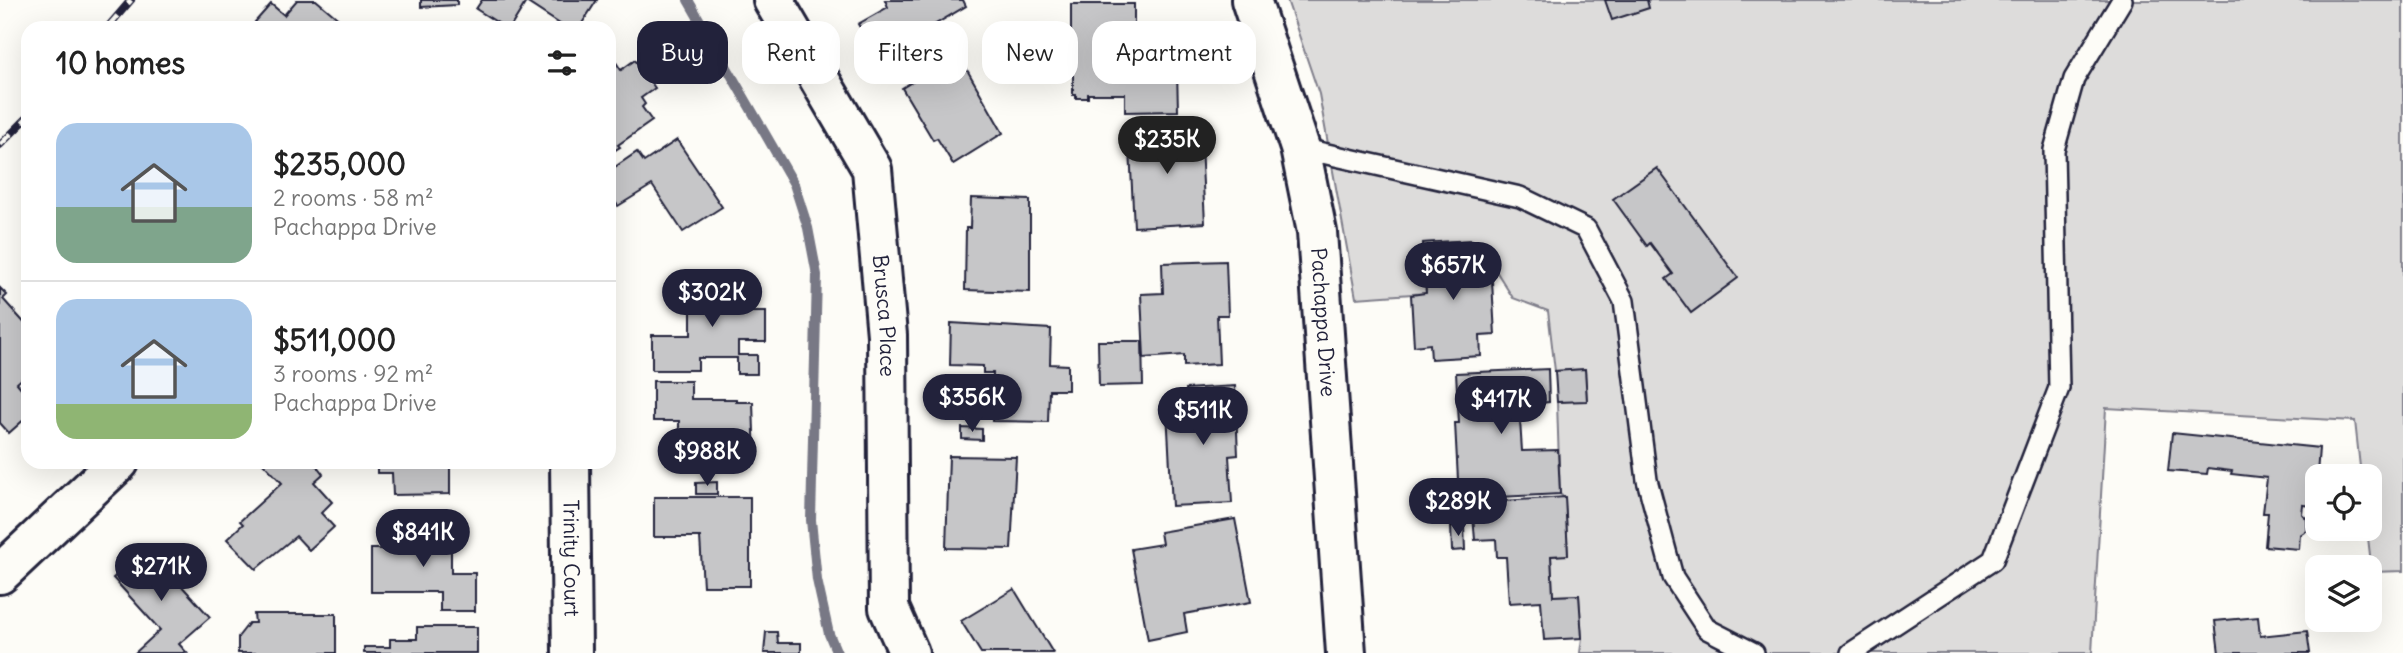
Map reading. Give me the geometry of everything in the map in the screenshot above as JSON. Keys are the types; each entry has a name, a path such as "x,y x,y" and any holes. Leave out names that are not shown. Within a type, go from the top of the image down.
{"street":[{"name":"Brusca Place","path":"773,0 873,169 887,335 889,607 908,653"},
{"name":"Pachappa Drive","path":"1251,0 1300,148 1317,232 1346,653"},
{"path":"0,574 112,469"},
{"name":"Trinity Court","path":"570,469 572,653"}],"lane":[{"path":"1851,653 1993,560 2059,388 2054,150 2074,79 2122,0"},
{"path":"1300,148 1520,197 1586,229 1624,301 1647,480 1673,577 1707,629 1754,653"}],"shaded area":[{"path":"1287,0 2403,0 2403,571 2382,572 2382,555 2370,555 2368,541 2382,541 2382,464 2360,464 2355,421 2106,408 2092,653 1580,653 1582,638 1579,595 1553,596 1551,556 1568,554 1565,498 1560,494 1557,402 1587,400 1585,369 1555,371 1548,311 1513,298 1491,263 1473,264 1472,240 1423,243 1426,293 1356,298 1319,94"}],"building":[{"path":"297,0 316,0 341,21 256,21 271,4 284,15"},
{"path":"421,0 457,0 457,5 421,7"},
{"path":"482,0 597,0 584,21 555,21 526,2 514,21 495,21 476,9"},
{"path":"885,0 963,0 966,6 941,21 863,21 888,7"},
{"path":"1605,0 1647,0 1649,8 1612,20"},
{"path":"1071,4 1134,4 1134,21 1092,21 1092,84 1177,84 1178,111 1125,112 1125,94 1088,94 1088,98 1076,98 1076,95 1073,95 1073,84 1078,84 1078,21 1071,21"},
{"path":"635,60 637,84 652,84 655,88 641,98 645,104 642,107 652,121 618,145 620,147 616,150 616,62 621,70"},
{"path":"968,72 1003,133 953,164 937,138 933,140 902,88 909,84 968,84"},
{"path":"1200,126 1205,223 1134,227 1129,130"},
{"path":"677,140 722,207 683,232 652,185 618,206 616,166 637,152 644,162"},
{"path":"1657,168 1738,278 1691,313 1666,279 1673,274 1650,243 1647,246 1613,199"},
{"path":"971,198 1030,200 1030,292 965,290 966,228 970,228"},
{"path":"1472,240 1473,264 1491,263 1495,335 1480,336 1481,356 1431,359 1430,344 1414,346 1411,295 1426,293 1423,243"},
{"path":"1226,261 1228,315 1217,315 1219,364 1184,366 1184,355 1144,358 1141,294 1163,293 1162,263"},
{"path":"691,277 738,277 738,312 766,312 766,342 738,342 738,355 757,355 757,374 737,374 737,358 698,358 698,370 652,370 652,335 691,335"},
{"path":"0,288 7,295 3,299 21,319 21,379 17,383 21,388 21,422 9,433 0,423"},
{"path":"951,323 1051,329 1050,364 1068,365 1068,390 1049,390 1048,422 992,421 993,373 983,373 983,366 950,365"},
{"path":"1098,341 1142,341 1143,385 1099,386"},
{"path":"1548,369 1549,402 1539,403 1539,407 1519,405 1522,451 1558,450 1560,494 1459,499 1455,423 1459,423 1456,373"},
{"path":"1585,369 1587,401 1557,402 1555,371"},
{"path":"653,381 691,381 691,399 736,399 736,402 753,402 755,463 679,465 679,421 653,421"},
{"path":"1235,386 1238,455 1229,456 1232,503 1172,506 1167,410 1187,410 1186,389"},
{"path":"962,428 982,429 982,440 962,439"},
{"path":"2172,433 2319,448 2318,464 2305,464 2305,505 2302,514 2305,517 2305,532 2300,535 2299,549 2265,546 2268,513 2263,513 2267,478 2208,468 2207,474 2168,471"},
{"path":"949,456 1016,457 1011,549 946,548"},
{"path":"269,469 319,469 323,474 314,482 332,502 321,513 334,527 309,550 296,536 256,569 227,539 243,524 240,521 282,483"},
{"path":"377,469 450,469 450,494 393,495 392,473 377,473"},
{"path":"717,482 717,494 696,494 696,483"},
{"path":"654,497 750,497 750,586 703,586 700,537 654,537"},
{"path":"1565,497 1568,555 1551,556 1553,596 1579,595 1582,638 1544,640 1541,601 1509,603 1506,557 1497,557 1496,539 1475,540 1472,503"},
{"path":"1235,519 1251,602 1184,614 1187,632 1148,640 1131,549 1162,544 1160,532"},
{"path":"1451,526 1464,526 1465,550 1452,551"},
{"path":"393,529 451,529 451,573 475,573 475,611 440,611 440,592 371,592 371,549 393,549"},
{"path":"147,548 210,617 179,644 187,653 135,653 160,630 113,578"},
{"path":"1014,589 1053,653 981,653 961,621"},
{"path":"254,614 336,614 336,653 238,653 238,637 249,623 255,623"},
{"path":"2258,617 2260,636 2305,631 2310,653 2219,653 2215,621"},
{"path":"417,627 477,627 477,653 364,653 364,647 390,647 390,639 417,639"},
{"path":"766,632 777,632 778,643 801,643 801,653 764,653"}],"waterway":[{"path":"688,0 794,184 808,228 817,275 811,520 817,580 829,634 837,653"}],"railway":[{"path":"113,21 131,0"},
{"path":"0,145 21,124"}]}
